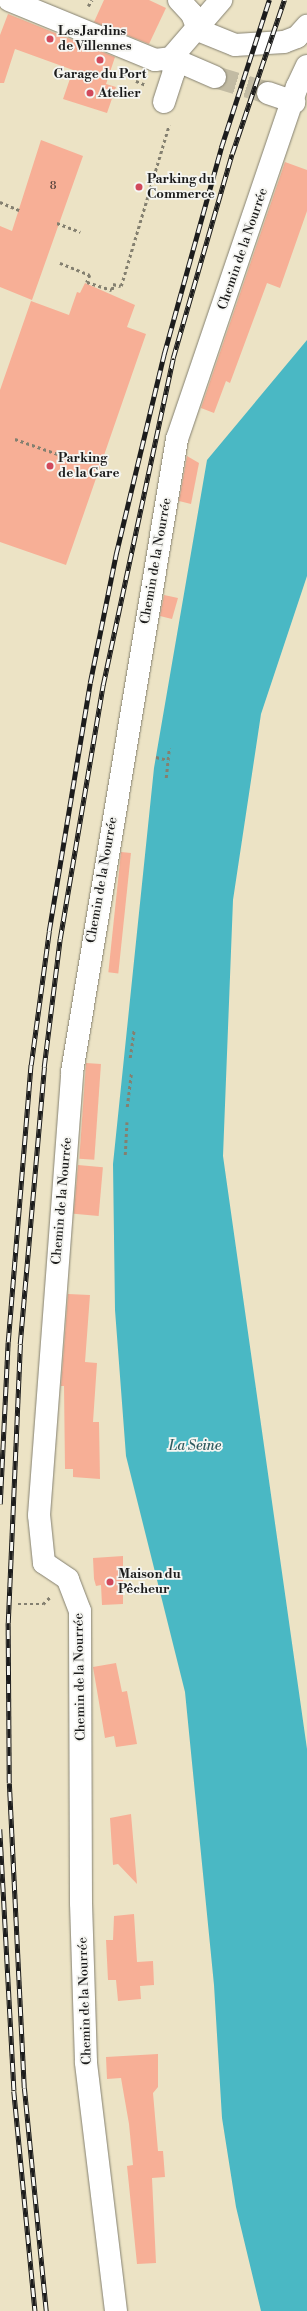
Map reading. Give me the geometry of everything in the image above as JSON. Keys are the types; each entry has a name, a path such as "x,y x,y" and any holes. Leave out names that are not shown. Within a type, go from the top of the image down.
{"street":[{"path":"9,0 141,56 155,60 171,58 215,78"},
{"path":"179,0 192,14 198,30 235,45 284,42 297,37 307,26"},
{"path":"171,58 198,30 221,0"},
{"path":"168,110 174,72 171,58"},
{"name":"Chemin de la Nourrée","path":"116,2311 86,2062 81,1903 80,1611 68,1579 44,1563 38,1515 58,1249 78,1031 177,439 307,66"},
{"path":"268,93 294,102"}],"path":[{"path":"60,263 90,275 87,282 112,290 113,284 121,286 168,110"},
{"path":"0,202 19,210"},
{"path":"58,223 80,232"},
{"path":"15,439 72,459"},
{"path":"166,778 169,748"},
{"path":"156,757 168,760"},
{"path":"130,1058 134,1029"},
{"path":"127,1107 131,1072"},
{"path":"125,1155 127,1122"},
{"path":"18,1604 43,1604"}],"water":[{"name":"La Seine","path":"307,340 307,576 261,714 233,900 223,1156 307,1749 307,2311 261,2311 236,2207 222,2118 214,1985 185,1692 126,1456 115,1310 113,1164 154,768 207,460"}],"building":[{"path":"104,0 149,0 166,8 149,44 94,22"},
{"path":"8,14 115,57 106,84 116,87 107,113 63,99 73,70 15,49 4,83 0,83 0,35"},
{"path":"41,140 83,156 32,300 0,287 0,226 12,231"},
{"path":"285,162 307,170 307,211 280,288 267,283 230,383 226,381 214,413 201,408"},
{"name":"Parking de la Gare","path":"85,283 135,305 127,327 146,334 66,565 0,542 0,390 31,301 69,315 77,292 80,293"},
{"path":"187,456 199,463 191,504 179,501"},
{"path":"164,595 178,598 172,619 160,616"},
{"path":"121,852 131,853 118,973 108,972"},
{"path":"86,1063 101,1064 94,1160 79,1159"},
{"path":"78,1165 103,1167 99,1216 74,1214"},
{"path":"68,1294 90,1295 85,1362 97,1363 93,1422 99,1422 100,1479 73,1477 73,1469 65,1469 64,1386 61,1386"},
{"name":"Maison du Pêcheur","path":"123,1556 123,1604 102,1605 101,1585 96,1586 94,1579 93,1558"},
{"path":"116,1663 122,1692 127,1691 137,1744 116,1747 114,1736 105,1738 93,1667"},
{"path":"131,1814 137,1884 118,1864 113,1865 110,1818"},
{"path":"134,1914 137,1962 153,1961 154,1985 140,1986 141,1999 118,2001 116,1980 108,1980 106,1940 113,1940 114,1916"},
{"path":"158,2054 158,2087 153,2093 158,2151 163,2151 165,2177 152,2178 156,2263 137,2264 127,2166 133,2165 129,2124 121,2078 107,2079 106,2057"}],"tunnel":[{"path":"215,77 268,93"}],"railway":[{"path":"0,1504 8,1342 31,1065 49,931 90,683 116,554 164,354 221,148 269,0"},
{"path":"46,2311 24,2088 9,1783 8,1623 20,1344 44,1067 60,939 103,685 173,358 232,154 284,0"},
{"path":"0,1829 14,2091 35,2311"}],"place":[{"name":"Les Jardins de Villennes","path":"50,39"},
{"name":"Garage du Port","path":"100,60"},
{"name":"Atelier","path":"90,93"},
{"name":"Parking du Commerce","path":"139,187"},
{"name":"Parking de la Gare","path":"50,466"},
{"name":"Maison du Pêcheur","path":"110,1582"}]}
